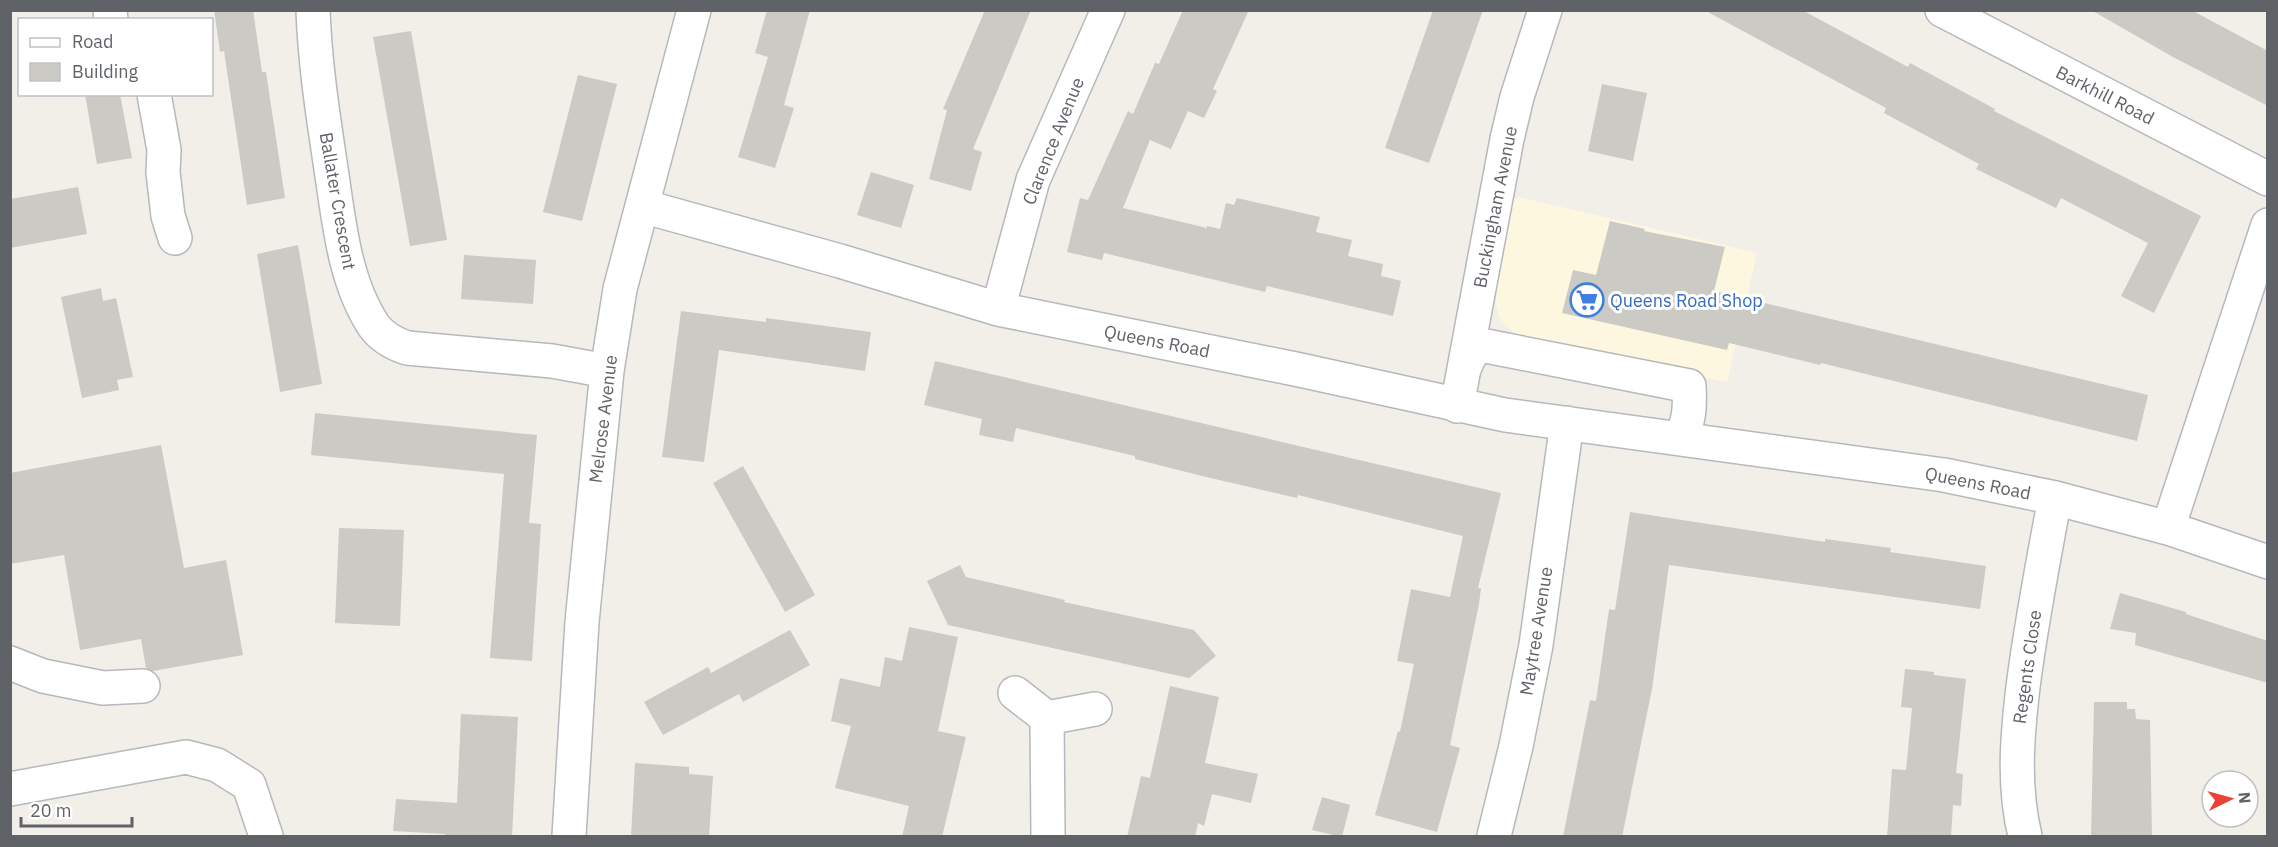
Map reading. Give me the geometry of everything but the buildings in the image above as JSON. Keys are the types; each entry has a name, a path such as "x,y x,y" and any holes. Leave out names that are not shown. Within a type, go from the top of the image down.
{"street":[{"name":"Ballater Crescent","path":"313,10 315,66 340,228 353,280 362,304 380,333 397,345 407,348 552,361 607,371"},
{"name":"Melrose Avenue","path":"569,837 582,622 607,371 620,289 694,10"},
{"name":"Clarence Avenue","path":"998,309 1033,180 1108,10"},
{"name":"Buckingham Avenue","path":"1457,406 1473,343 1509,129 1545,10"},
{"name":"Barkhill Road","path":"1949,12 2268,179"},
{"path":"154,96 164,150 163,172 168,216 175,238"},
{"name":"Queens Road","path":"642,206 840,261 998,309 1300,370 1504,415 1944,475 2055,498 2168,528 2268,562"},
{"path":"2168,528 2268,225"},
{"path":"1473,343 1689,386 1687,427 1680,438"},
{"name":"Maytree Avenue","path":"1494,837 1516,746 1536,645 1567,423"},
{"name":"Regents Close","path":"2025,837 2018,807 2016,778 2018,729 2034,612 2055,498"},
{"path":"10,663 43,676 103,687 143,686"},
{"path":"1015,693 1047,718 1095,709"},
{"path":"1047,718 1048,837"},
{"path":"11,783 186,757 217,765 249,785 266,837"}],"shaded area":[{"path":"1519,197 1757,253 1727,382 1515,334 1500,319 1493,292 1512,201"}],"place":[{"name":"Queens Road Shop","path":"1587,300"}]}
